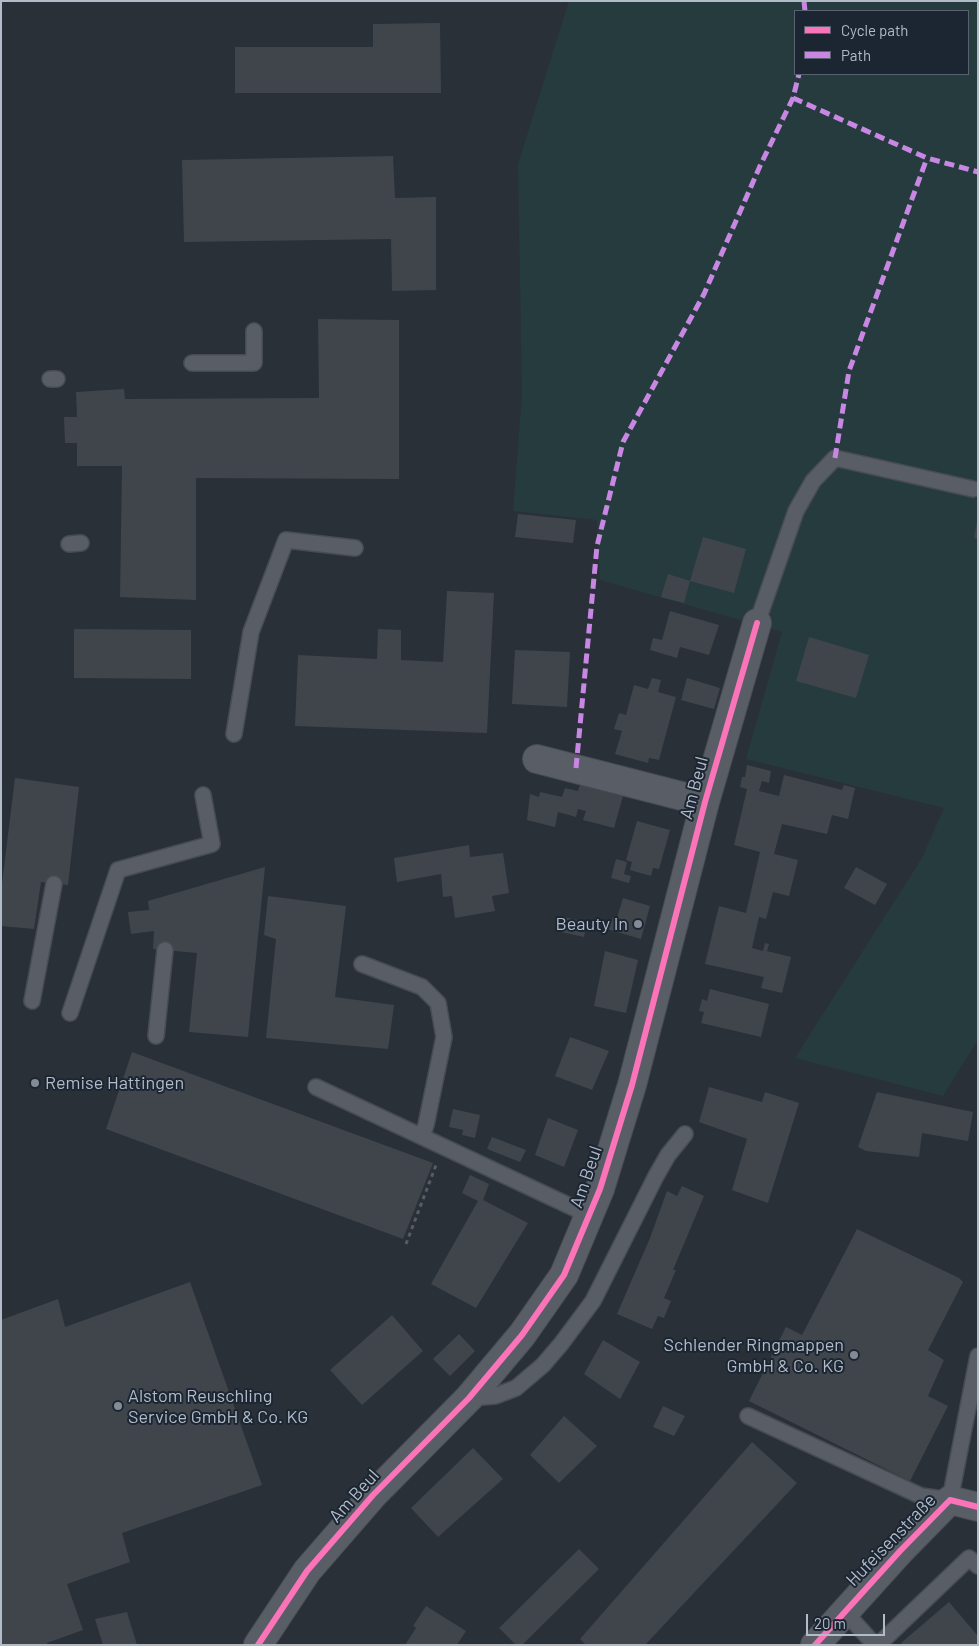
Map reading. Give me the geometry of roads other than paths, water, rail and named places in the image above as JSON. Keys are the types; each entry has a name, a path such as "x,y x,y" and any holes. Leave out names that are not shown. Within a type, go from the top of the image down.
{"street":[{"name":"Am Beul","path":"258,1645 307,1572 373,1495 469,1398 522,1335 564,1275 600,1189 632,1085 705,802 757,623"},
{"name":"Am Beul","path":"537,759 705,802"},
{"name":"Hufeisenstraße","path":"815,1645 900,1551 950,1500 978,1507"}],"lane":[{"path":"192,363 254,363 254,331"},
{"path":"757,623 796,511 813,481 835,458 974,489"},
{"path":"234,734 251,632 286,540 355,548"},
{"path":"70,1013 118,870 212,844 203,795"},
{"path":"32,1001 54,884"},
{"path":"156,1036 165,950"},
{"path":"362,964 422,987 438,1003 444,1037 426,1125 422,1136"},
{"path":"316,1087 589,1215"},
{"path":"469,1398 495,1396 516,1388 544,1365 593,1301 656,1176 685,1134"},
{"name":"Hufeisenstraße","path":"950,1500 978,1356"},
{"path":"748,1416 921,1496 950,1500"},
{"path":"845,1612 876,1645 969,1558 978,1566"}],"place":[{"name":"Beauty In","path":"638,924"},
{"name":"Remise Hattingen","path":"35,1083"},
{"name":"Schlender Ringmappen GmbH & Co. KG","path":"854,1355"},
{"name":"Alstom Reuschling Service GmbH & Co. KG","path":"118,1406"}]}
